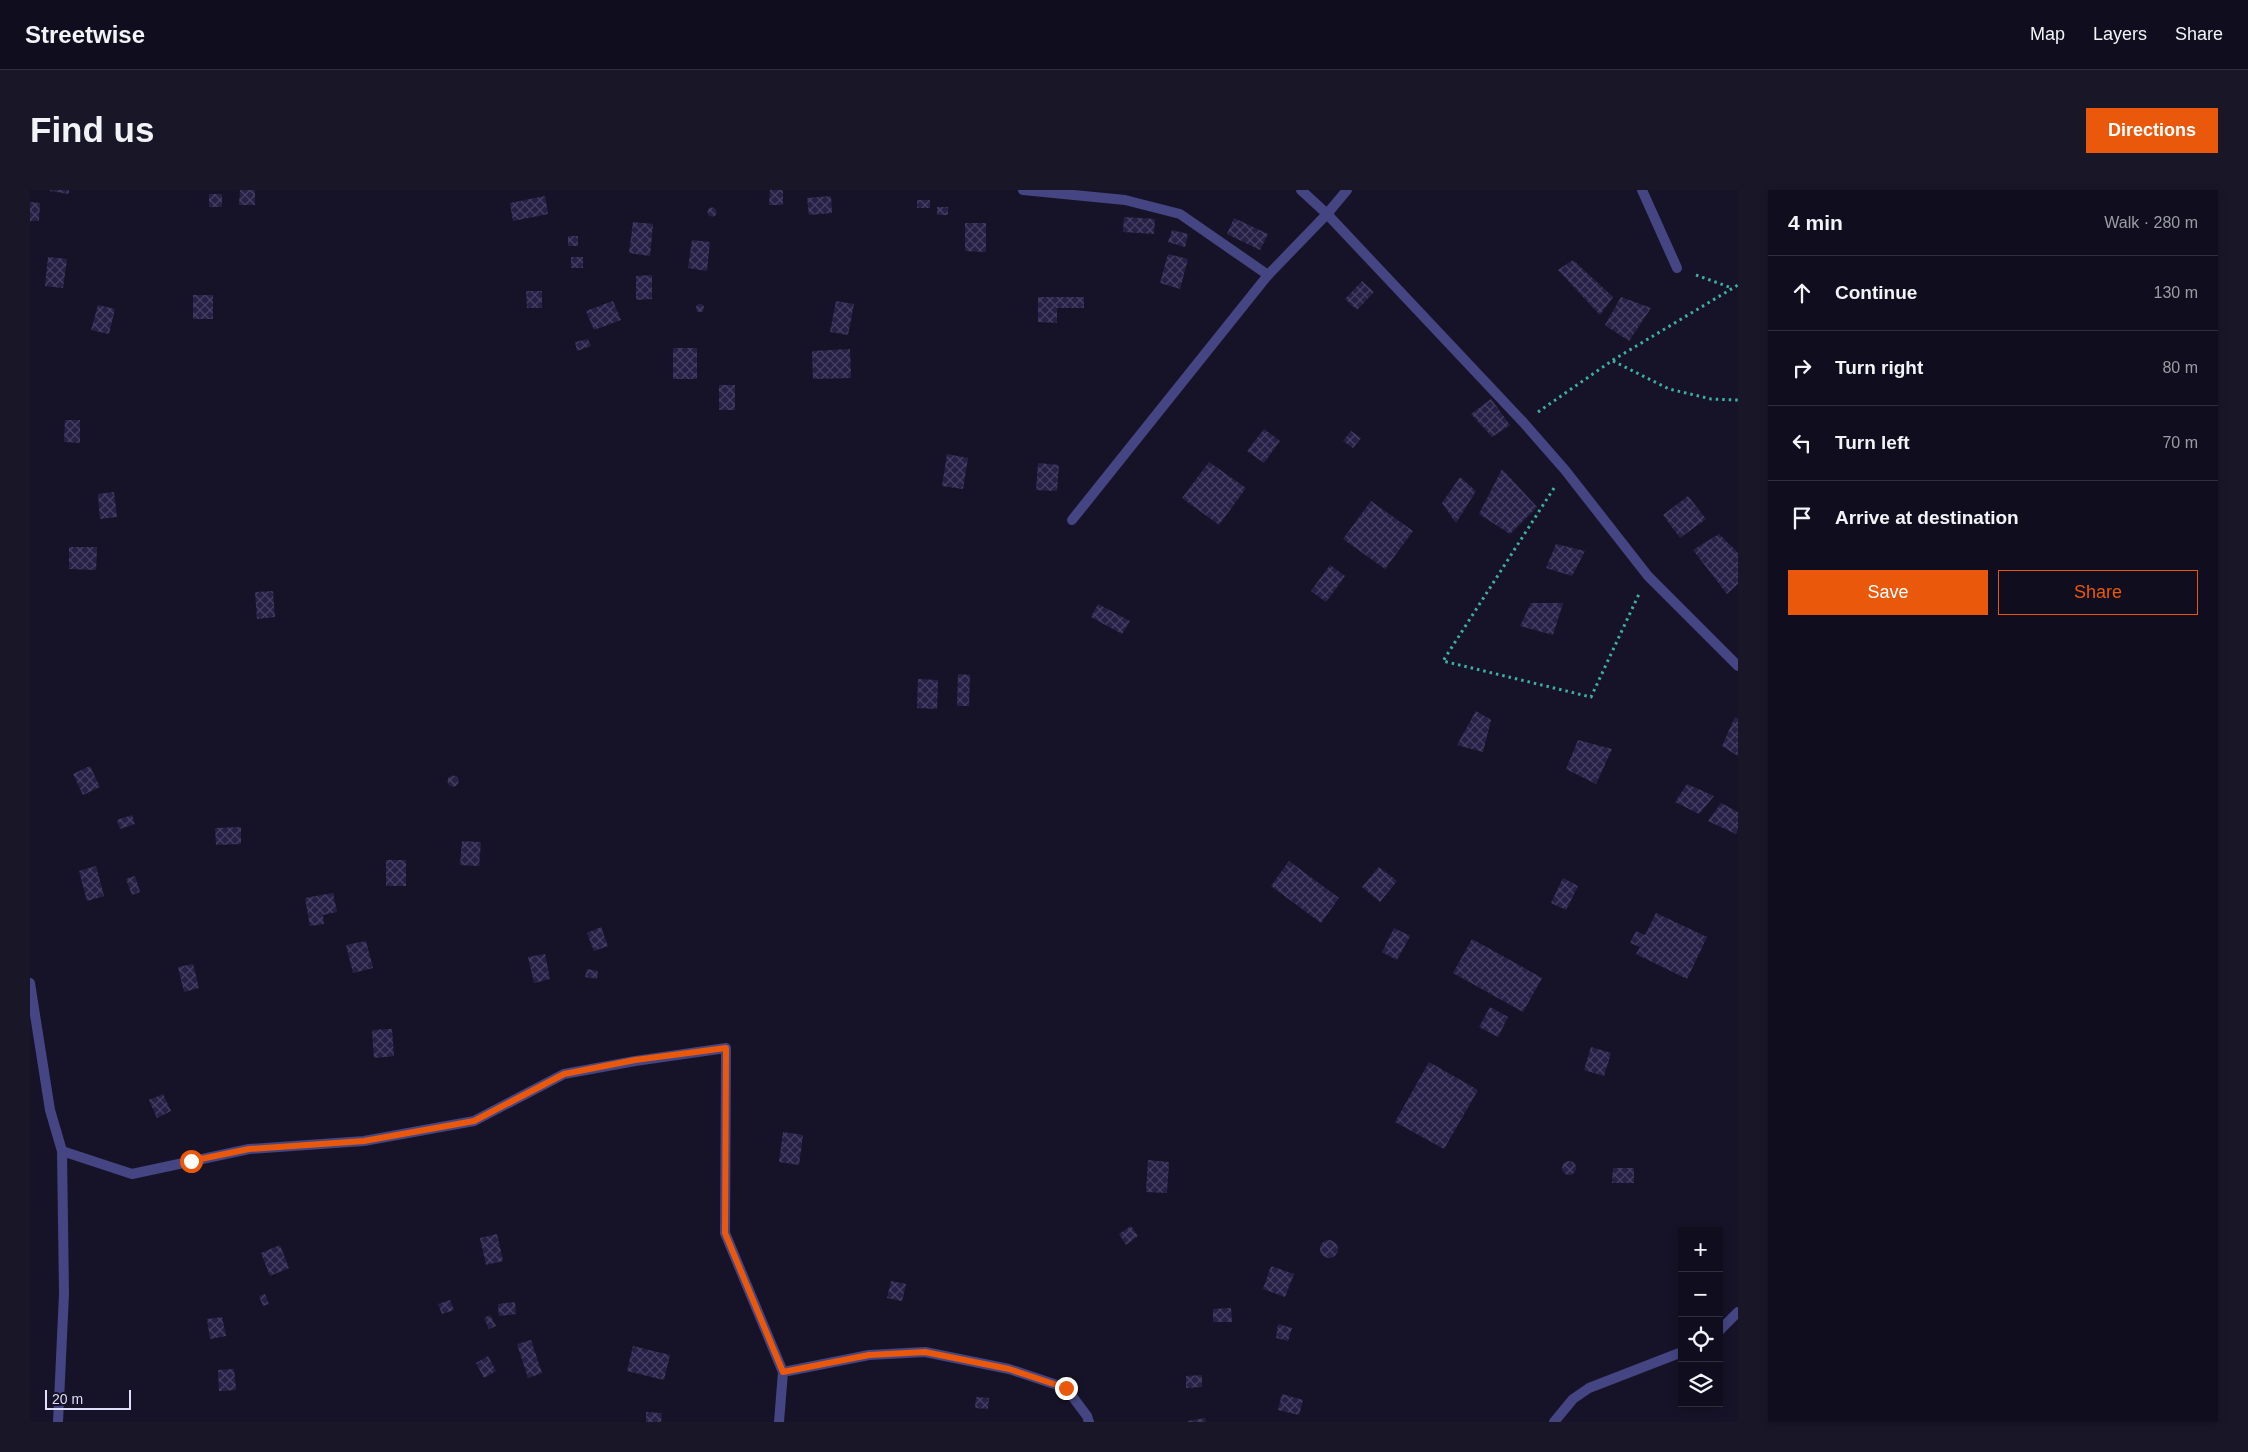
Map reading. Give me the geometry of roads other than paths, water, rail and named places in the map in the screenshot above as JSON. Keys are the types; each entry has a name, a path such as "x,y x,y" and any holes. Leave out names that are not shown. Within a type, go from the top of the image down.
{"street":[{"path":"1023,190 1125,200 1180,214 1268,275"},
{"path":"1301,190 1327,214 1523,422 1565,470 1648,576 1738,666"},
{"path":"1072,520 1268,275 1327,214 1347,190"},
{"path":"1642,190 1676,268"},
{"path":"30,983 50,1110 62,1151 64,1294 58,1422"},
{"path":"62,1151 132,1174 249,1149 364,1141 474,1121 564,1074 635,1060 726,1048 725,1233 783,1372 779,1422"},
{"path":"1723,1327 1738,1312"},
{"path":"783,1372 869,1355 925,1352 1009,1369 1066,1388 1087,1416 1089,1422"},
{"path":"1554,1422 1573,1399 1589,1388 1678,1354"}]}
